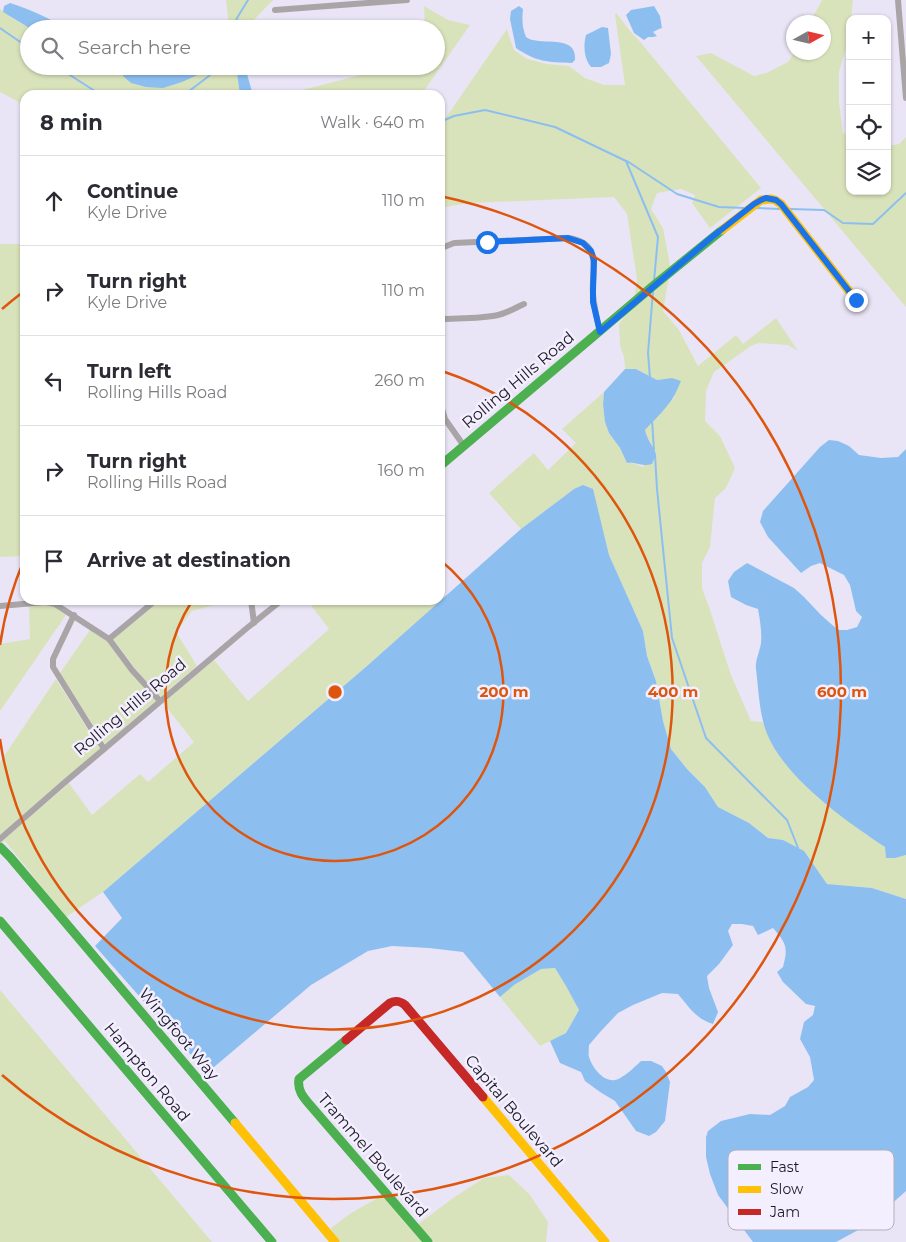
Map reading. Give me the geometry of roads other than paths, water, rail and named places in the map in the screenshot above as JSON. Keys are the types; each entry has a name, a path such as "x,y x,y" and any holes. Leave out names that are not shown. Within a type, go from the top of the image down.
{"street":[{"path":"275,10 407,0"},
{"path":"898,0 906,98"},
{"name":"Rolling Hills Road","path":"445,462 712,237 754,204 766,198 776,200 781,204 856,300"},
{"path":"445,247 454,243 568,238 579,241 588,247 593,255 593,302 600,332"},
{"path":"445,319 498,315 524,304"},
{"path":"445,419 464,446"},
{"path":"0,606 20,604"},
{"path":"57,605 109,639 132,670 160,702"},
{"path":"109,639 150,605"},
{"path":"252,605 254,623"},
{"name":"Rolling Hills Road","path":"0,839 276,605"},
{"path":"74,616 53,658 52,667 104,749"},
{"name":"Wingfoot Way","path":"0,847 160,1034 333,1242"},
{"name":"Hampton Road","path":"0,921 272,1242"},
{"name":"Capital Boulevard","path":"297,1086 299,1079 390,1002 400,1001 405,1004 605,1242"},
{"name":"Trammel Boulevard","path":"297,1086 310,1105 428,1242"}],"water":[{"path":"10,3 51,20 20,20 20,22 3,12 4,6"},
{"path":"519,6 523,9 526,37 532,40 567,44 574,52 575,60 572,63 542,60 516,48 510,19 511,11"},
{"path":"654,6 660,16 662,28 653,32 657,36 648,37 644,40 634,33 626,15 631,10"},
{"path":"602,27 608,28 611,54 609,63 601,67 591,67 585,52 586,35"},
{"path":"197,75 163,88 146,87 131,83 123,76"},
{"path":"237,75 247,75 252,90 239,90"},
{"path":"625,369 636,369 657,380 672,378 681,381 669,403 645,430 656,454 652,464 627,463 620,448 609,433 605,422 604,392"},
{"path":"829,440 838,441 849,446 859,455 881,458 898,457 906,449 906,855 895,858 886,858 885,847 850,823 813,793 781,758 770,740 763,721 756,669 761,639 758,609 731,597 728,581 734,572 747,563 794,588 838,630 857,627 862,617 856,611 850,585 844,575 820,563 811,566 801,573 768,537 760,522 763,511 820,447"},
{"path":"583,485 593,489 609,555 643,631 647,656 656,681 663,721 671,749 687,769 705,787 718,807 749,823 768,838 783,840 804,851 827,884 872,888 906,899 906,1191 894,1202 894,1150 728,1150 728,1208 718,1195 706,1157 706,1137 708,1131 721,1121 750,1114 770,1115 785,1106 790,1097 808,1087 814,1080 810,1057 800,1039 804,1022 813,1015 815,1006 806,1004 783,982 777,972 783,967 786,951 784,942 773,928 758,935 753,926 732,924 728,931 733,945 707,976 709,988 718,1012 713,1024 697,1016 678,994 662,993 618,1013 589,1045 590,1061 595,1069 606,1079 618,1079 641,1061 651,1061 662,1066 666,1072 670,1082 665,1121 656,1132 649,1136 636,1131 615,1101 585,1081 581,1072 560,1063 550,1041 566,1033 579,1010 555,968 541,969 514,985 500,997 463,952 392,946 368,951 311,985 207,1073 95,946 122,918 103,892 436,605 445,605 445,597 521,529 574,489"},
{"path":"744,1230 858,1230 836,1242 753,1242"}],"waterway":[{"path":"236,20 248,0"},
{"path":"0,28 20,42"},
{"path":"70,75 93,90"},
{"path":"191,90 210,75"},
{"path":"445,120 454,116 485,110 555,127 626,161 658,237 654,281"},
{"path":"627,161 677,194 719,207 745,208"},
{"path":"790,209 824,210 843,223 873,224 906,193"},
{"path":"755,208 780,209"},
{"path":"650,378 648,353 653,291"},
{"path":"652,420 654,450"},
{"path":"655,455 672,638 706,738 787,820 798,848"}]}
